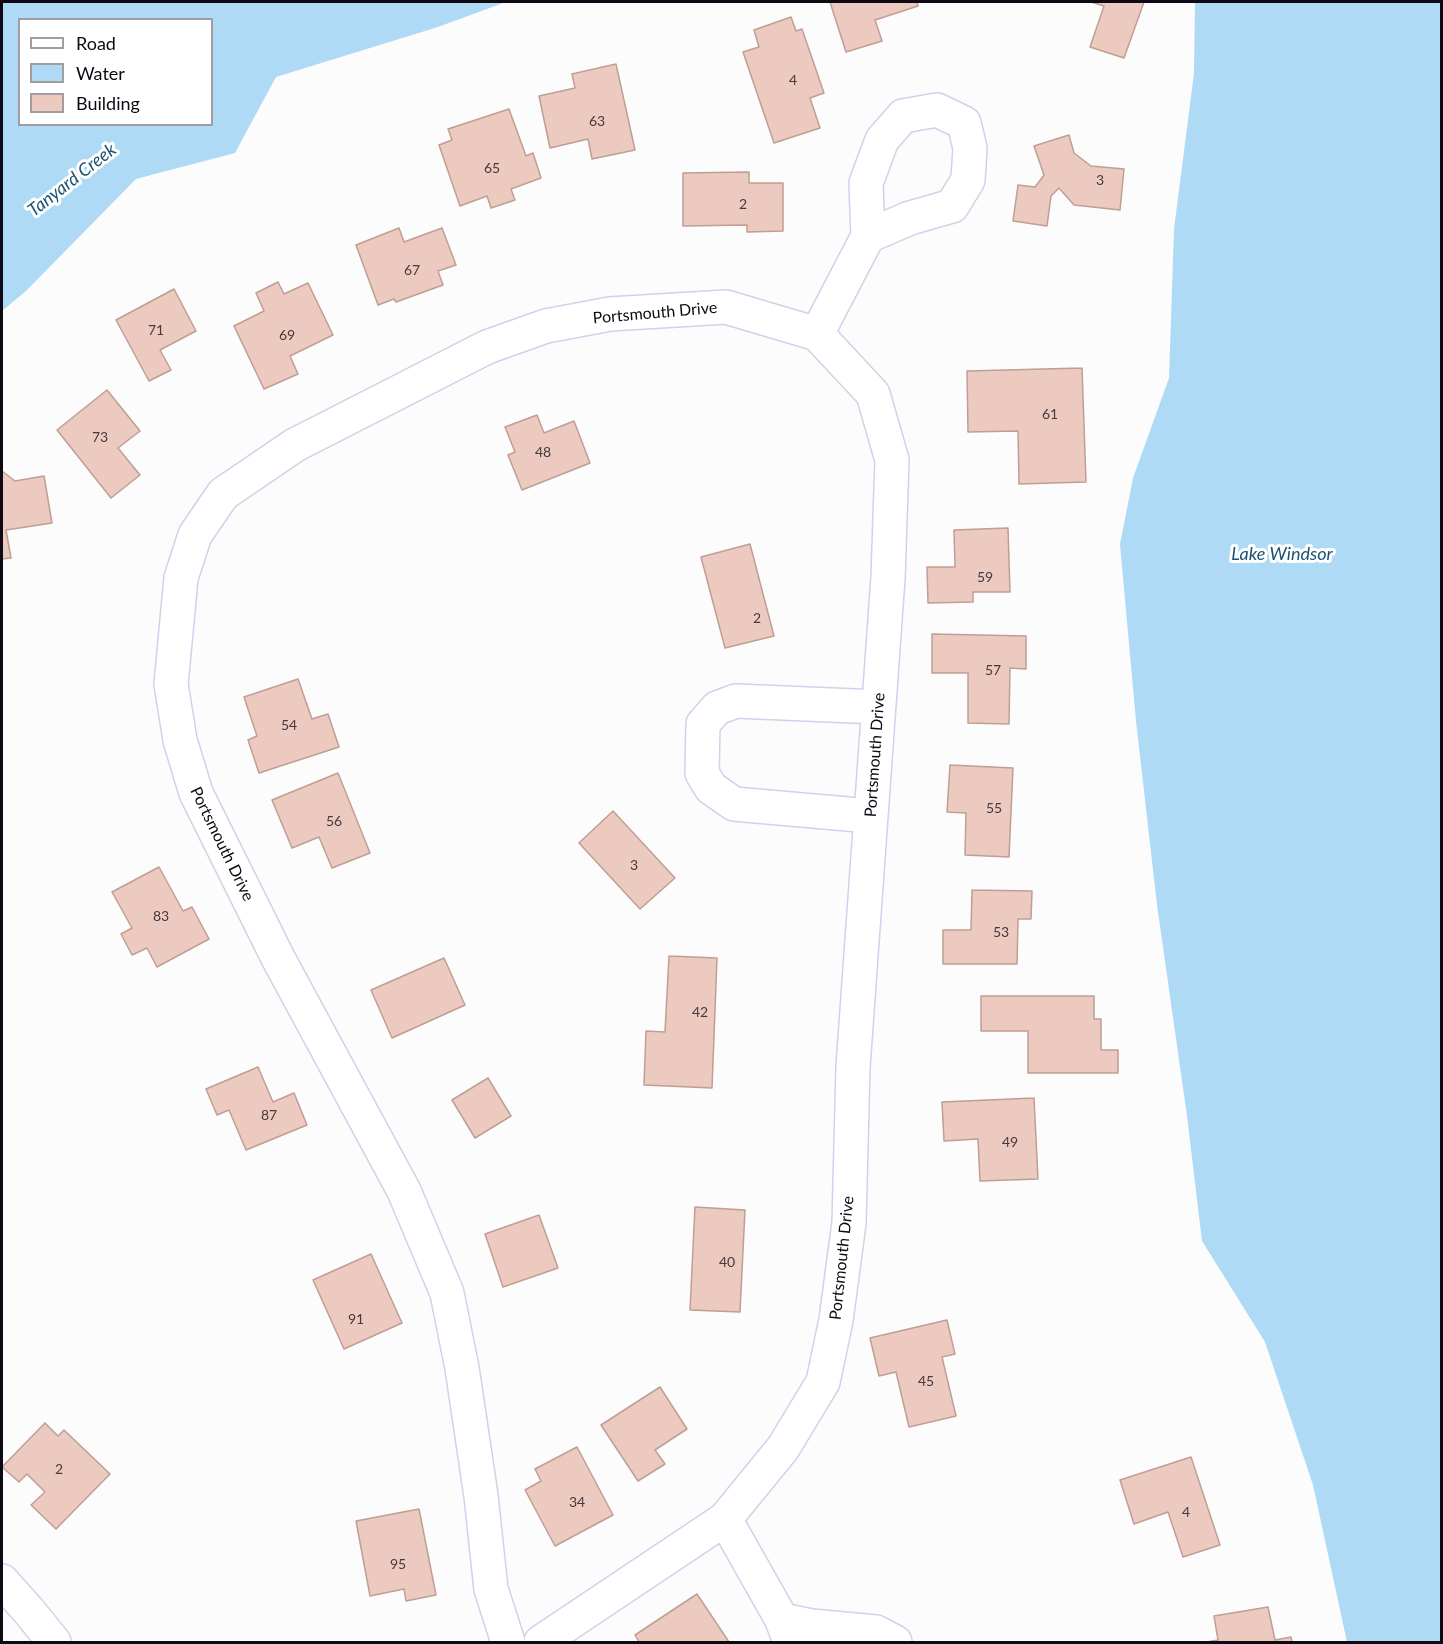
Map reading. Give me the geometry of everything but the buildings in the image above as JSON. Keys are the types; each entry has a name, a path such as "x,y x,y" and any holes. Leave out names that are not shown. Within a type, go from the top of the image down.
{"street":[{"path":"818,334 868,236"},
{"name":"Portsmouth Drive","path":"508,1642 490,1589 481,1496 462,1368 447,1293 404,1191 278,958 192,782 180,740 171,684 181,578 195,535 223,494 295,445 486,347 546,326 610,314 726,307 818,334 873,394 891,460 888,578 853,1066 849,1223 834,1330 823,1382 783,1448 725,1519 542,1642"},
{"path":"870,816 734,804 711,788 702,773 703,724 717,708 736,701 878,707"},
{"path":"725,1519 786,1631 811,1626 876,1632 895,1642"},
{"path":"2,1581 54,1642"}],"water":[{"name":"Tanyard Creek","path":"2,2 506,2 438,27 276,77 235,153 136,179 26,291 2,311"},
{"name":"Lake Windsor","path":"1195,2 1441,2 1441,1642 1347,1642 1313,1485 1265,1342 1202,1241 1157,905 1136,721 1120,544 1133,478 1169,378 1174,229 1194,73"}]}
